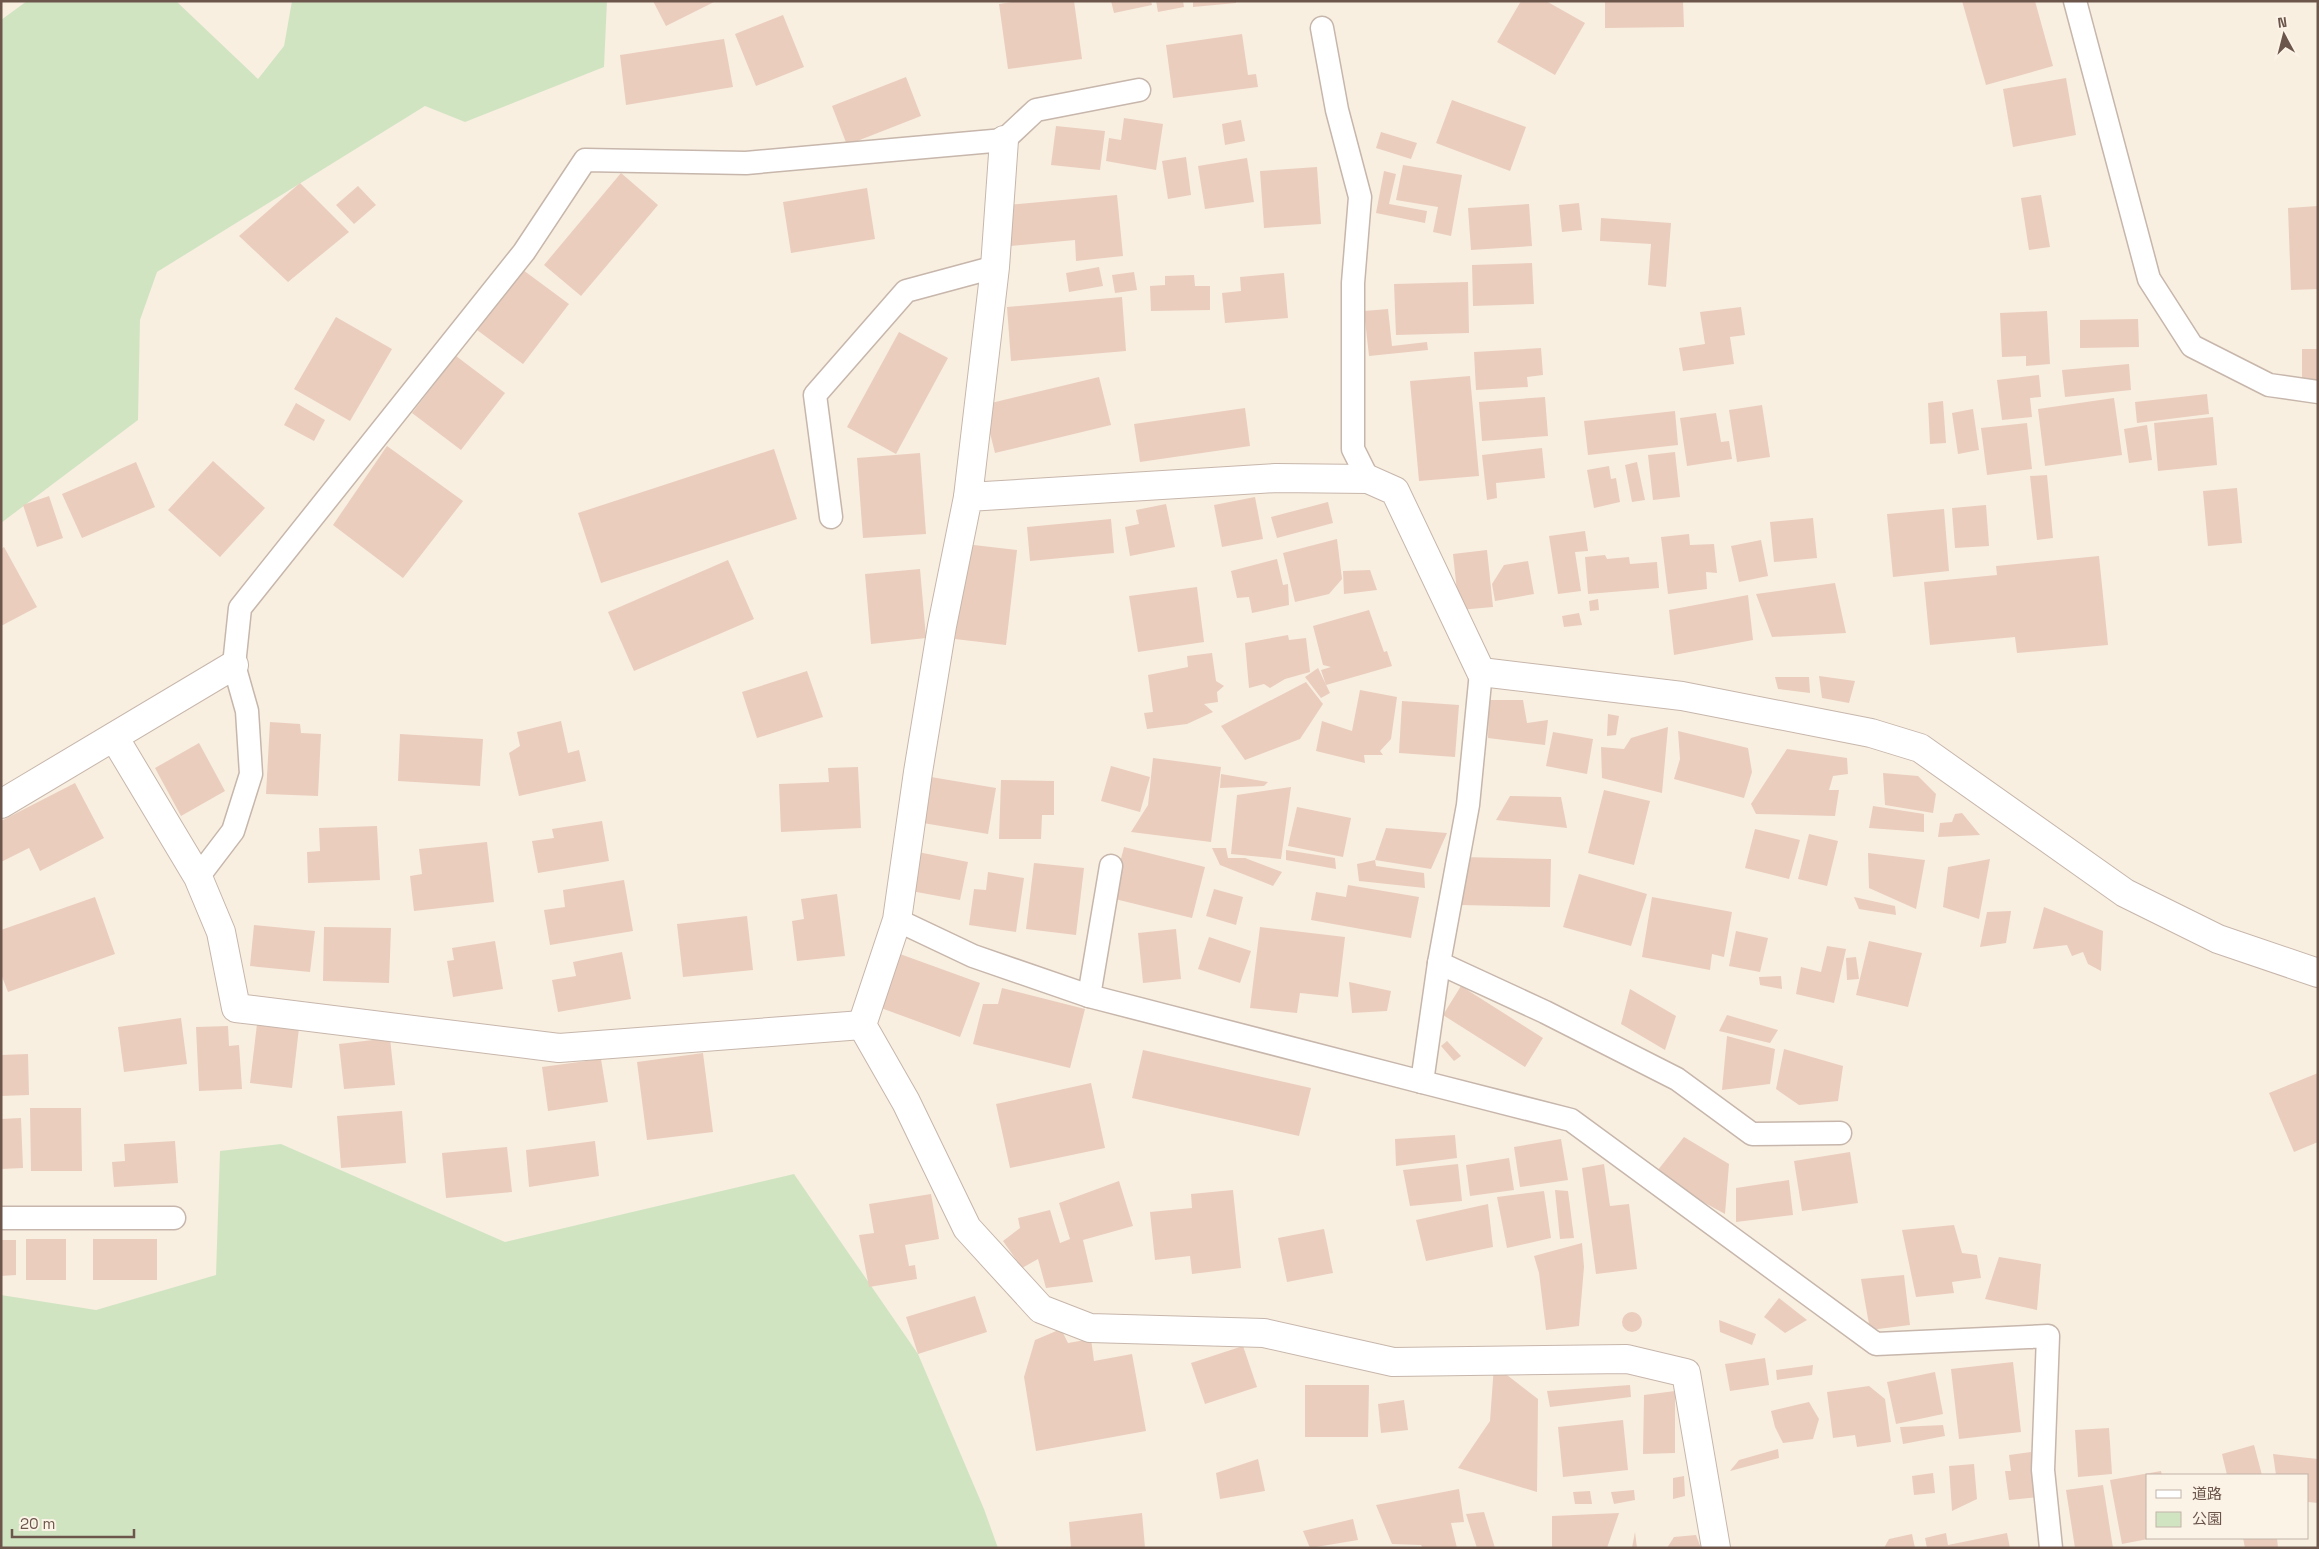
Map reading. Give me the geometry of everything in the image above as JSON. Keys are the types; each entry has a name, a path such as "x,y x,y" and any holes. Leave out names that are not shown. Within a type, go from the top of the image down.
{"street":[{"path":"1004,140 995,267 968,497 942,626 924,733 897,920 862,1025 906,1102 966,1228 1042,1309 1090,1328 1264,1333 1393,1362 1626,1359 1686,1373 1716,1548"},
{"path":"968,497 1276,478 1368,479 1395,490 1481,672 1682,696 1871,733 1920,748 2125,893 2218,939 2318,973"},
{"path":"1,804 234,665"},
{"path":"114,737 198,877 221,932 236,1008 559,1048 862,1025"}],"lane":[{"path":"2075,1 2149,279 2192,346 2269,385 2318,392"},
{"path":"1322,28 1337,110 1360,197 1353,283 1354,448 1368,479"},
{"path":"198,877 233,831 251,774 247,711 234,665 240,608 524,252 585,160 746,163 1004,140 1036,110 1139,90"},
{"path":"830,517 815,395 906,291 995,267"},
{"path":"1422,1082 1439,963 1468,805 1481,672"},
{"path":"1089,996 1111,866"},
{"path":"897,920 973,956 1089,996 1571,1120 1876,1344 2048,1336 2043,1470 2051,1548"},
{"path":"1439,963 1545,1012 1677,1079 1752,1134 1840,1133"},
{"path":"1,1218 174,1218"}],"green space":[{"path":"27,1 176,1 258,79 284,46 292,1 607,1 604,67 465,122 425,106 157,272 140,320 138,420 1,523 1,20"},
{"path":"281,1144 505,1242 794,1174 918,1354 984,1509 998,1548 1,1548 1,1295 96,1310 216,1275 220,1151"}],"building":[{"path":"653,1 716,1 666,26"},
{"path":"1018,1 1074,1 1082,59 1008,69 999,4"},
{"path":"1111,1 1151,1 1152,5 1114,13"},
{"path":"1156,1 1183,1 1184,7 1158,12"},
{"path":"1193,1 1236,1 1236,3 1193,7"},
{"path":"1521,1 1546,1 1585,23 1555,75 1497,42"},
{"path":"1605,1 1683,1 1684,27 1605,28"},
{"path":"1962,1 2035,1 2053,66 1986,85"},
{"path":"783,15 804,67 756,86 735,34"},
{"path":"1242,34 1248,75 1256,74 1258,87 1173,98 1166,45"},
{"path":"724,39 733,87 626,105 620,55"},
{"path":"906,77 921,116 847,145 832,106"},
{"path":"2066,78 2076,135 2013,147 2003,89"},
{"path":"1452,100 1526,127 1510,171 1436,143"},
{"path":"1124,118 1163,124 1156,170 1106,161 1109,138 1121,140"},
{"path":"1241,120 1245,141 1225,145 1222,124"},
{"path":"1056,126 1105,131 1100,170 1051,165"},
{"path":"1381,132 1417,143 1411,159 1376,148"},
{"path":"1186,157 1191,195 1168,199 1162,161"},
{"path":"1247,158 1254,202 1205,209 1198,166"},
{"path":"1403,165 1462,175 1451,236 1433,232 1438,207 1396,200"},
{"path":"1317,167 1321,224 1264,228 1260,171"},
{"path":"1384,171 1396,174 1389,204 1427,211 1425,223 1376,213"},
{"path":"621,173 658,205 581,296 544,265"},
{"path":"300,183 349,232 288,282 239,236"},
{"path":"358,186 376,205 354,224 336,205"},
{"path":"867,188 875,239 791,253 783,202"},
{"path":"1117,195 1123,256 1076,261 1075,240 1011,246 1008,205"},
{"path":"2041,195 2050,247 2029,250 2021,198"},
{"path":"1579,203 1582,230 1562,232 1559,205"},
{"path":"1529,204 1532,246 1471,250 1468,208"},
{"path":"2318,206 2318,289 2291,290 2288,208"},
{"path":"1601,218 1671,223 1666,287 1648,285 1651,244 1600,241"},
{"path":"1532,263 1534,304 1473,306 1472,265"},
{"path":"519,267 569,304 523,364 473,327"},
{"path":"1099,267 1103,286 1069,292 1066,273"},
{"path":"1134,272 1137,290 1115,293 1112,275"},
{"path":"1284,273 1288,318 1225,323 1222,293 1241,291 1240,277"},
{"path":"1194,275 1195,286 1210,286 1210,310 1151,311 1150,286 1165,285 1165,276"},
{"path":"1468,282 1469,333 1396,335 1394,284"},
{"path":"1122,297 1126,351 1011,361 1007,307"},
{"path":"1741,307 1745,335 1730,337 1734,364 1683,371 1679,348 1705,344 1700,312"},
{"path":"1388,309 1392,346 1427,342 1428,350 1369,356 1364,311"},
{"path":"2047,311 2050,364 2026,366 2026,356 2002,357 2000,313"},
{"path":"336,317 392,349 350,421 294,389"},
{"path":"2138,319 2139,347 2080,348 2080,320"},
{"path":"899,332 948,358 896,454 847,427"},
{"path":"1541,348 1543,375 1527,377 1528,387 1476,390 1474,352"},
{"path":"2302,349 2318,349 2318,383 2302,383"},
{"path":"456,356 505,393 461,450 412,413"},
{"path":"2129,364 2131,390 2065,397 2062,370"},
{"path":"2039,375 2041,397 2030,398 2032,417 2002,420 1997,380"},
{"path":"1470,376 1479,476 1419,481 1410,381"},
{"path":"1099,377 1111,425 995,453 983,405"},
{"path":"2207,394 2209,414 2137,423 2135,402"},
{"path":"1545,397 1548,436 1482,441 1479,402"},
{"path":"2114,398 2122,455 2045,466 2038,409"},
{"path":"1943,401 1946,443 1930,444 1928,403"},
{"path":"296,403 325,420 314,441 284,425"},
{"path":"1762,405 1770,457 1737,462 1729,410"},
{"path":"1245,408 1250,446 1140,462 1134,424"},
{"path":"1973,409 1979,450 1958,454 1952,413"},
{"path":"1675,411 1678,445 1588,455 1584,421"},
{"path":"1716,413 1721,442 1729,441 1732,459 1687,466 1680,418"},
{"path":"2213,417 2217,465 2158,471 2154,423"},
{"path":"2027,423 2032,469 1987,475 1981,428"},
{"path":"2147,425 2152,460 2129,463 2124,429"},
{"path":"387,446 463,501 403,578 333,525"},
{"path":"1542,448 1545,478 1496,483 1497,498 1487,500 1482,455"},
{"path":"774,449 797,519 601,583 578,513"},
{"path":"1675,452 1680,497 1653,500 1648,455"},
{"path":"920,453 926,534 863,538 857,458"},
{"path":"213,461 265,508 220,557 168,510"},
{"path":"136,462 155,507 82,538 62,494"},
{"path":"1637,462 1645,500 1632,502 1625,465"},
{"path":"1609,466 1611,479 1616,478 1620,502 1594,508 1587,470"},
{"path":"2047,475 2053,538 2037,540 2030,476"},
{"path":"2237,488 2242,543 2208,546 2203,491"},
{"path":"49,496 63,538 37,547 23,505"},
{"path":"1255,497 1263,539 1222,547 1214,505"},
{"path":"1328,502 1333,523 1277,538 1271,517"},
{"path":"1166,504 1175,547 1130,556 1125,527 1139,524 1136,510"},
{"path":"1986,505 1989,546 1955,548 1952,508"},
{"path":"1944,509 1949,571 1893,577 1887,514"},
{"path":"1813,518 1817,558 1774,562 1770,522"},
{"path":"1111,519 1114,553 1030,561 1027,527"},
{"path":"1585,531 1588,551 1575,552 1581,591 1558,594 1549,536"},
{"path":"1689,534 1690,545 1714,544 1717,573 1706,572 1707,589 1668,594 1661,537"},
{"path":"1337,539 1342,579 1329,594 1295,602 1283,553"},
{"path":"1761,540 1768,576 1739,582 1731,546"},
{"path":"965,544 1017,550 1006,645 955,639"},
{"path":"4,547 37,607 1,626 1,549"},
{"path":"1487,550 1493,607 1459,610 1453,554"},
{"path":"1605,555 1607,559 1629,557 1630,564 1657,562 1659,588 1588,594 1585,557"},
{"path":"2099,556 2108,645 2017,653 2015,637 1930,645 1924,582 1997,575 1996,566"},
{"path":"1277,559 1283,585 1288,584 1289,605 1252,613 1249,597 1237,598 1231,571"},
{"path":"728,560 754,619 634,671 608,612"},
{"path":"1528,561 1534,594 1495,601 1492,584 1504,565"},
{"path":"920,569 926,638 871,644 865,574"},
{"path":"1370,570 1377,590 1344,594 1343,571"},
{"path":"1835,583 1846,633 1772,637 1756,594"},
{"path":"1197,587 1204,642 1138,652 1129,596"},
{"path":"1748,595 1753,640 1674,655 1669,610"},
{"path":"1598,599 1599,610 1590,611 1589,601"},
{"path":"1369,610 1384,652 1387,651 1392,666 1326,685 1321,670 1331,667 1323,665 1313,626"},
{"path":"1579,613 1582,625 1564,627 1562,616"},
{"path":"1288,635 1289,640 1306,638 1310,672 1285,679 1270,688 1264,684 1249,688 1245,643"},
{"path":"1212,653 1216,681 1224,686 1217,692 1218,702 1204,704 1213,712 1187,724 1147,729 1144,713 1153,712 1148,675 1188,667 1187,656"},
{"path":"1318,668 1330,693 1321,698 1305,677"},
{"path":"807,671 823,717 757,738 742,692"},
{"path":"1819,676 1855,681 1849,703 1822,698"},
{"path":"1775,677 1809,677 1810,693 1778,689"},
{"path":"1306,682 1323,704 1300,739 1245,760 1221,726"},
{"path":"1360,690 1397,697 1391,739 1380,751 1383,755 1364,755 1365,763 1316,751 1322,721 1352,731"},
{"path":"1489,700 1523,700 1527,723 1548,720 1545,745 1488,738"},
{"path":"1402,701 1459,705 1455,757 1399,753"},
{"path":"1608,714 1619,716 1616,735 1607,736"},
{"path":"561,721 568,753 579,750 586,781 519,796 509,753 520,746 517,732"},
{"path":"270,722 300,724 301,733 321,734 318,796 266,794"},
{"path":"1668,727 1662,793 1602,778 1601,747 1624,749 1631,738"},
{"path":"1678,731 1748,748 1752,772 1744,798 1674,779 1680,759"},
{"path":"1553,732 1593,739 1587,774 1546,766"},
{"path":"400,734 483,739 480,786 398,781"},
{"path":"199,743 225,791 181,816 155,768"},
{"path":"1787,749 1847,758 1848,774 1833,776 1829,790 1839,790 1835,816 1756,814 1751,804"},
{"path":"1153,758 1221,767 1211,842 1131,832 1148,805"},
{"path":"1111,766 1150,777 1140,812 1101,801"},
{"path":"858,767 861,828 781,832 779,784 829,782 828,768"},
{"path":"1883,773 1918,776 1936,794 1933,813 1885,805"},
{"path":"1221,774 1268,782 1264,786 1220,788"},
{"path":"931,777 996,788 988,834 923,823"},
{"path":"1001,780 1054,781 1054,815 1042,815 1041,839 999,839"},
{"path":"75,783 104,838 40,871 29,848 1,862 1,821"},
{"path":"1291,787 1281,859 1231,854 1237,795"},
{"path":"1604,790 1650,801 1634,865 1588,853"},
{"path":"1510,796 1561,797 1567,828 1496,820"},
{"path":"1873,806 1924,814 1924,832 1869,828"},
{"path":"1297,807 1351,818 1343,857 1288,846"},
{"path":"1962,813 1980,835 1938,837 1940,823 1952,822 1955,814"},
{"path":"602,821 609,861 538,873 532,841 554,838 552,829"},
{"path":"377,826 380,880 308,883 307,852 320,851 319,828"},
{"path":"1386,828 1447,833 1431,869 1375,860"},
{"path":"1755,829 1800,840 1789,879 1745,868"},
{"path":"1809,834 1838,841 1827,886 1798,879"},
{"path":"487,842 494,902 414,911 410,876 422,874 419,849"},
{"path":"1124,847 1205,867 1192,918 1111,898"},
{"path":"1212,848 1226,848 1228,858 1245,858 1282,872 1273,886 1220,865"},
{"path":"1286,850 1335,858 1336,869 1286,860"},
{"path":"918,852 968,862 960,900 911,891"},
{"path":"1868,853 1925,860 1916,909 1869,888"},
{"path":"1462,857 1551,859 1550,907 1461,905"},
{"path":"1990,859 1979,919 1943,907 1948,867"},
{"path":"1375,860 1376,866 1424,873 1425,888 1359,881 1357,864"},
{"path":"1034,863 1084,868 1076,935 1026,929"},
{"path":"988,872 1024,878 1016,932 969,925 974,889 986,890"},
{"path":"1579,874 1647,894 1631,946 1563,927"},
{"path":"624,880 633,931 550,945 544,910 565,907 563,890"},
{"path":"1348,885 1419,897 1411,938 1311,920 1316,892 1346,897"},
{"path":"1214,889 1243,897 1236,925 1206,916"},
{"path":"837,894 845,956 797,961 792,921 804,919 801,899"},
{"path":"95,897 115,954 8,992 1,974 1,930"},
{"path":"1652,897 1732,912 1724,957 1712,954 1710,970 1642,957"},
{"path":"1854,897 1895,906 1896,915 1859,909"},
{"path":"2044,907 2103,931 2101,971 2088,964 2083,952 2072,956 2067,945 2033,949"},
{"path":"2011,911 2006,943 1980,947 1987,912"},
{"path":"747,916 753,970 683,977 677,924"},
{"path":"254,925 315,931 310,972 250,966"},
{"path":"324,927 391,928 389,983 323,981"},
{"path":"1260,927 1345,937 1338,997 1300,993 1297,1013 1250,1008"},
{"path":"1176,929 1181,979 1143,983 1138,933"},
{"path":"1736,931 1768,938 1760,972 1729,966"},
{"path":"1209,937 1251,951 1240,983 1198,969"},
{"path":"495,941 503,989 453,997 447,961 454,960 452,948"},
{"path":"1869,941 1922,953 1908,1007 1856,995"},
{"path":"1827,946 1846,949 1834,1003 1796,994 1801,967 1821,972"},
{"path":"622,952 631,999 558,1012 552,980 576,976 573,962"},
{"path":"900,954 980,983 960,1037 881,1008"},
{"path":"1856,957 1859,979 1847,980 1846,958"},
{"path":"1781,976 1782,989 1760,985 1759,977"},
{"path":"1349,982 1391,991 1387,1011 1352,1013"},
{"path":"1461,986 1543,1038 1525,1067 1443,1015"},
{"path":"1002,988 1085,1009 1070,1068 973,1044 983,1004 998,1004"},
{"path":"1630,989 1676,1016 1665,1050 1621,1024"},
{"path":"1727,1015 1778,1030 1770,1043 1719,1031"},
{"path":"181,1018 187,1064 124,1072 118,1027"},
{"path":"257,1024 299,1028 292,1088 250,1083"},
{"path":"228,1026 229,1046 239,1045 242,1089 199,1091 196,1027"},
{"path":"1727,1036 1775,1049 1770,1084 1722,1090"},
{"path":"390,1038 395,1085 344,1089 339,1044"},
{"path":"1447,1041 1461,1056 1454,1061 1441,1046"},
{"path":"1784,1049 1843,1066 1838,1101 1799,1105 1776,1089"},
{"path":"1143,1050 1311,1088 1299,1136 1132,1098"},
{"path":"703,1053 713,1132 647,1140 637,1062"},
{"path":"28,1054 29,1095 1,1096 1,1055"},
{"path":"601,1059 608,1102 548,1111 542,1067"},
{"path":"2318,1073 2318,1142 2294,1152 2269,1093"},
{"path":"1091,1083 1105,1148 1010,1168 996,1104"},
{"path":"30,1108 81,1108 82,1171 31,1171"},
{"path":"402,1111 406,1163 341,1168 337,1116"},
{"path":"21,1118 23,1168 1,1169 1,1119"},
{"path":"1455,1135 1457,1158 1396,1166 1395,1139"},
{"path":"1684,1137 1729,1164 1725,1214 1654,1175"},
{"path":"1561,1139 1568,1180 1520,1187 1514,1147"},
{"path":"175,1141 178,1183 114,1187 112,1162 125,1161 124,1144"},
{"path":"595,1141 599,1176 529,1187 526,1150"},
{"path":"507,1147 512,1192 446,1198 442,1153"},
{"path":"1850,1152 1858,1203 1802,1211 1794,1161"},
{"path":"1509,1158 1514,1190 1470,1196 1466,1165"},
{"path":"1458,1164 1462,1201 1410,1206 1403,1170"},
{"path":"1604,1164 1610,1206 1629,1204 1637,1269 1596,1274 1582,1168"},
{"path":"1789,1180 1793,1215 1736,1222 1736,1188"},
{"path":"1119,1181 1133,1226 1083,1240 1093,1282 1046,1288 1038,1259 1022,1268 1003,1241 1020,1228 1018,1218 1050,1210 1060,1243 1070,1239 1059,1203"},
{"path":"1233,1190 1241,1268 1192,1274 1190,1256 1155,1260 1150,1212 1192,1208 1191,1194"},
{"path":"1555,1190 1568,1191 1574,1238 1560,1239"},
{"path":"1544,1191 1551,1238 1507,1248 1497,1197"},
{"path":"931,1194 939,1239 905,1245 909,1266 915,1265 917,1279 869,1287 859,1235 874,1233 869,1204"},
{"path":"1488,1204 1493,1247 1426,1261 1416,1220"},
{"path":"1954,1225 1962,1253 1977,1255 1981,1278 1952,1282 1954,1293 1916,1297 1902,1230"},
{"path":"1324,1229 1333,1273 1287,1282 1278,1238"},
{"path":"26,1239 66,1239 66,1280 26,1280"},
{"path":"93,1239 157,1239 157,1280 93,1280"},
{"path":"1,1240 16,1240 16,1275 1,1276"},
{"path":"1582,1243 1584,1267 1579,1326 1546,1330 1539,1273 1534,1256"},
{"path":"1999,1257 2041,1264 2037,1310 1985,1299"},
{"path":"1904,1275 1910,1325 1870,1330 1861,1279"},
{"path":"975,1296 987,1332 918,1354 906,1317"},
{"path":"1779,1298 1807,1320 1785,1333 1764,1317"},
{"path":"1628,1312 1636,1312 1642,1318 1642,1326 1636,1332 1628,1332 1622,1326 1622,1318"},
{"path":"1719,1320 1756,1334 1752,1345 1720,1332"},
{"path":"1061,1329 1068,1343 1091,1339 1094,1361 1132,1354 1146,1431 1036,1451 1024,1377 1035,1340"},
{"path":"1243,1346 1257,1387 1205,1404 1191,1363"},
{"path":"1765,1358 1769,1385 1730,1391 1725,1364"},
{"path":"2013,1362 2021,1432 1959,1439 1951,1369"},
{"path":"1494,1365 1538,1399 1537,1492 1458,1468 1490,1421"},
{"path":"1813,1365 1812,1375 1777,1380 1776,1370"},
{"path":"1935,1372 1943,1414 1896,1424 1887,1382"},
{"path":"1305,1385 1369,1385 1368,1437 1305,1437"},
{"path":"1630,1385 1631,1397 1550,1407 1547,1391"},
{"path":"1869,1386 1885,1399 1891,1442 1857,1447 1855,1435 1833,1438 1827,1392"},
{"path":"1675,1391 1675,1453 1643,1454 1644,1395"},
{"path":"1404,1400 1408,1430 1381,1433 1378,1404"},
{"path":"1809,1402 1819,1419 1813,1439 1783,1443 1775,1427 1771,1411"},
{"path":"1623,1420 1628,1470 1563,1477 1558,1427"},
{"path":"1943,1425 1945,1436 1903,1444 1900,1427"},
{"path":"2109,1428 2112,1474 2078,1477 2075,1430"},
{"path":"2254,1445 2262,1474 2227,1474 2222,1454"},
{"path":"1778,1449 1779,1458 1730,1471 1739,1460"},
{"path":"2031,1452 2038,1497 2009,1500 2005,1471 2011,1471 2009,1455"},
{"path":"2273,1454 2318,1459 2318,1503 2309,1502 2309,1474 2276,1474"},
{"path":"1258,1459 1265,1491 1220,1499 1216,1473"},
{"path":"1974,1464 1977,1499 1952,1511 1949,1466"},
{"path":"2161,1471 2162,1474 2146,1474 2146,1539 2148,1539 2122,1544 2110,1480"},
{"path":"1933,1473 1935,1493 1914,1495 1912,1476"},
{"path":"1684,1476 1685,1496 1673,1499 1673,1478"},
{"path":"2103,1485 2113,1548 2075,1548 2066,1490"},
{"path":"1459,1489 1464,1522 1451,1523 1457,1548 1423,1548 1421,1545 1392,1544 1376,1505"},
{"path":"1634,1490 1635,1500 1614,1504 1611,1492"},
{"path":"1590,1491 1592,1504 1575,1504 1573,1492"},
{"path":"1484,1512 1495,1548 1477,1548 1466,1514"},
{"path":"1142,1513 1145,1548 1071,1548 1069,1522"},
{"path":"1619,1513 1607,1548 1552,1548 1552,1516"},
{"path":"1353,1519 1358,1540 1310,1548 1303,1531"},
{"path":"1635,1532 1637,1548 1632,1548"},
{"path":"1946,1533 1948,1545 2007,1533 2010,1548 1927,1548 1925,1538"},
{"path":"1912,1534 1915,1548 1884,1548 1889,1539"},
{"path":"1696,1535 1701,1548 1667,1548 1674,1537"},
{"path":"2243,1539 2277,1539 2278,1548 2245,1548"}]}
